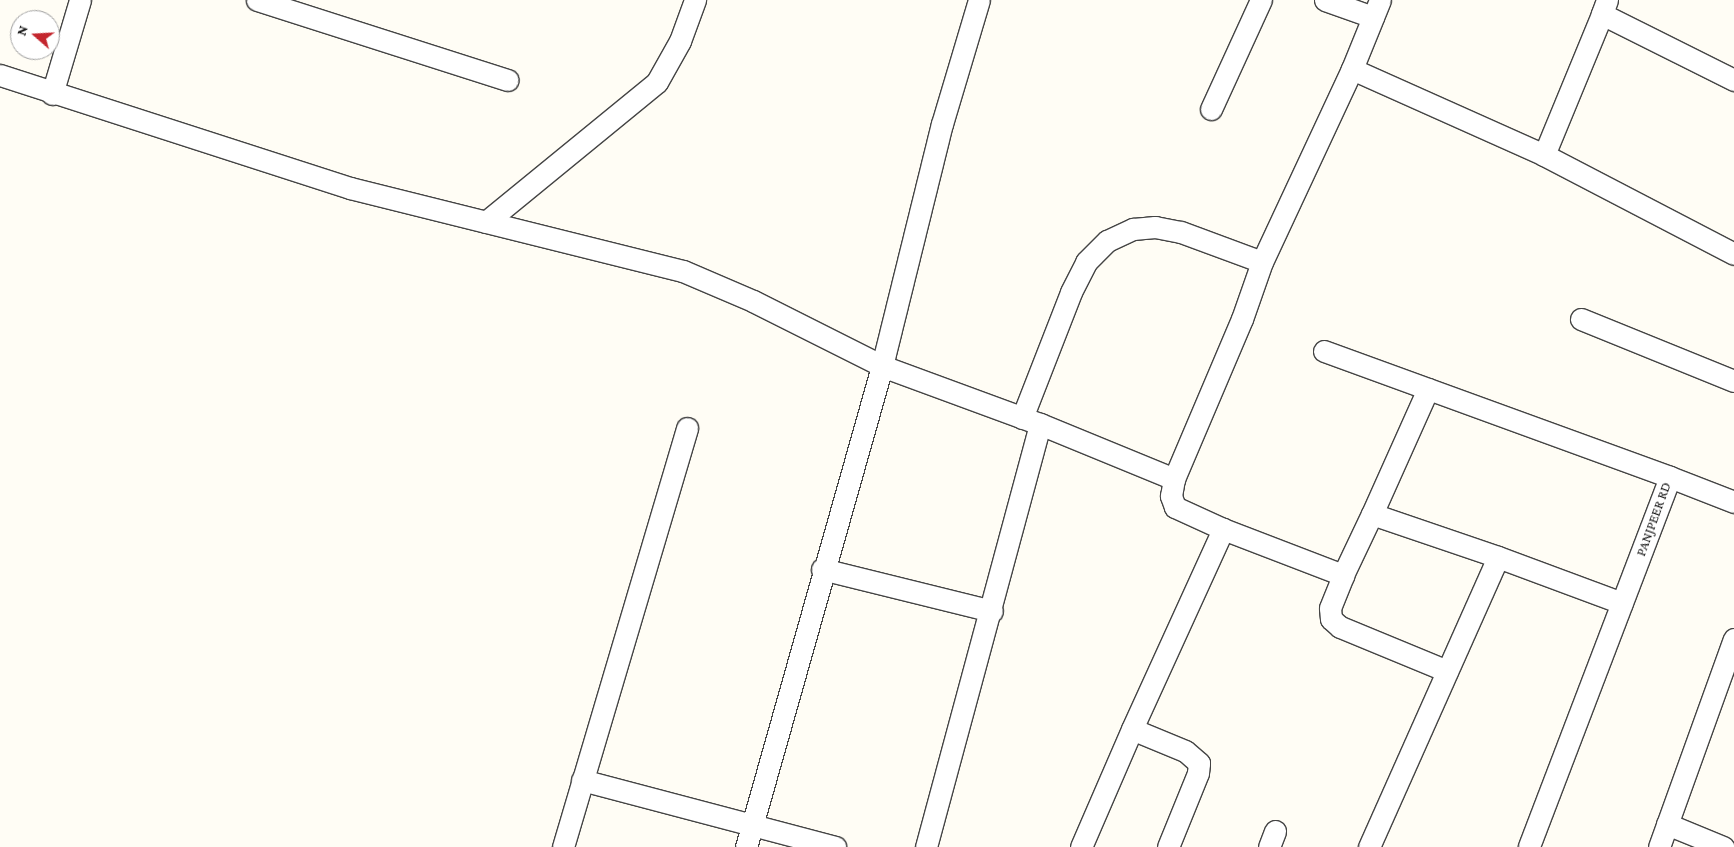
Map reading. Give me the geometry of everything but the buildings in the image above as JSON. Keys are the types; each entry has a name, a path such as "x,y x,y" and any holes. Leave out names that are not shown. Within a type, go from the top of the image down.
{"street":[{"path":"52,94 80,0"},
{"path":"257,0 508,80"},
{"path":"486,222 657,82 680,41 695,0"},
{"path":"746,847 822,569 882,366 942,124 978,0"},
{"path":"1211,109 1261,0"},
{"path":"1325,0 1376,9 1352,69 1262,262 1242,319 1174,479 1172,496 1175,507 1222,528 1343,575"},
{"path":"1544,155 1604,7 1734,80"},
{"path":"1352,69 1544,155 1734,254"},
{"path":"0,75 52,94 350,188 683,271 753,300 882,366 1031,421 1174,479"},
{"path":"926,847 992,611 1031,421 1071,292 1086,262 1107,241 1133,228 1155,227 1181,232 1262,262"},
{"path":"1581,319 1734,381"},
{"name":"PANJPEER RD","path":"1324,351 1670,477 1529,847"},
{"path":"1428,389 1343,575 1330,608 1331,619 1340,627 1447,670"},
{"path":"563,847 687,428"},
{"path":"1670,477 1734,502"},
{"path":"1372,514 1498,556 1622,603"},
{"path":"1081,847 1222,528"},
{"path":"1369,847 1498,556"},
{"path":"822,569 992,611"},
{"path":"1659,847 1734,639"},
{"path":"1132,729 1185,751 1199,764 1198,773 1168,847"},
{"path":"582,780 835,847"},
{"path":"1667,824 1723,847"}]}
